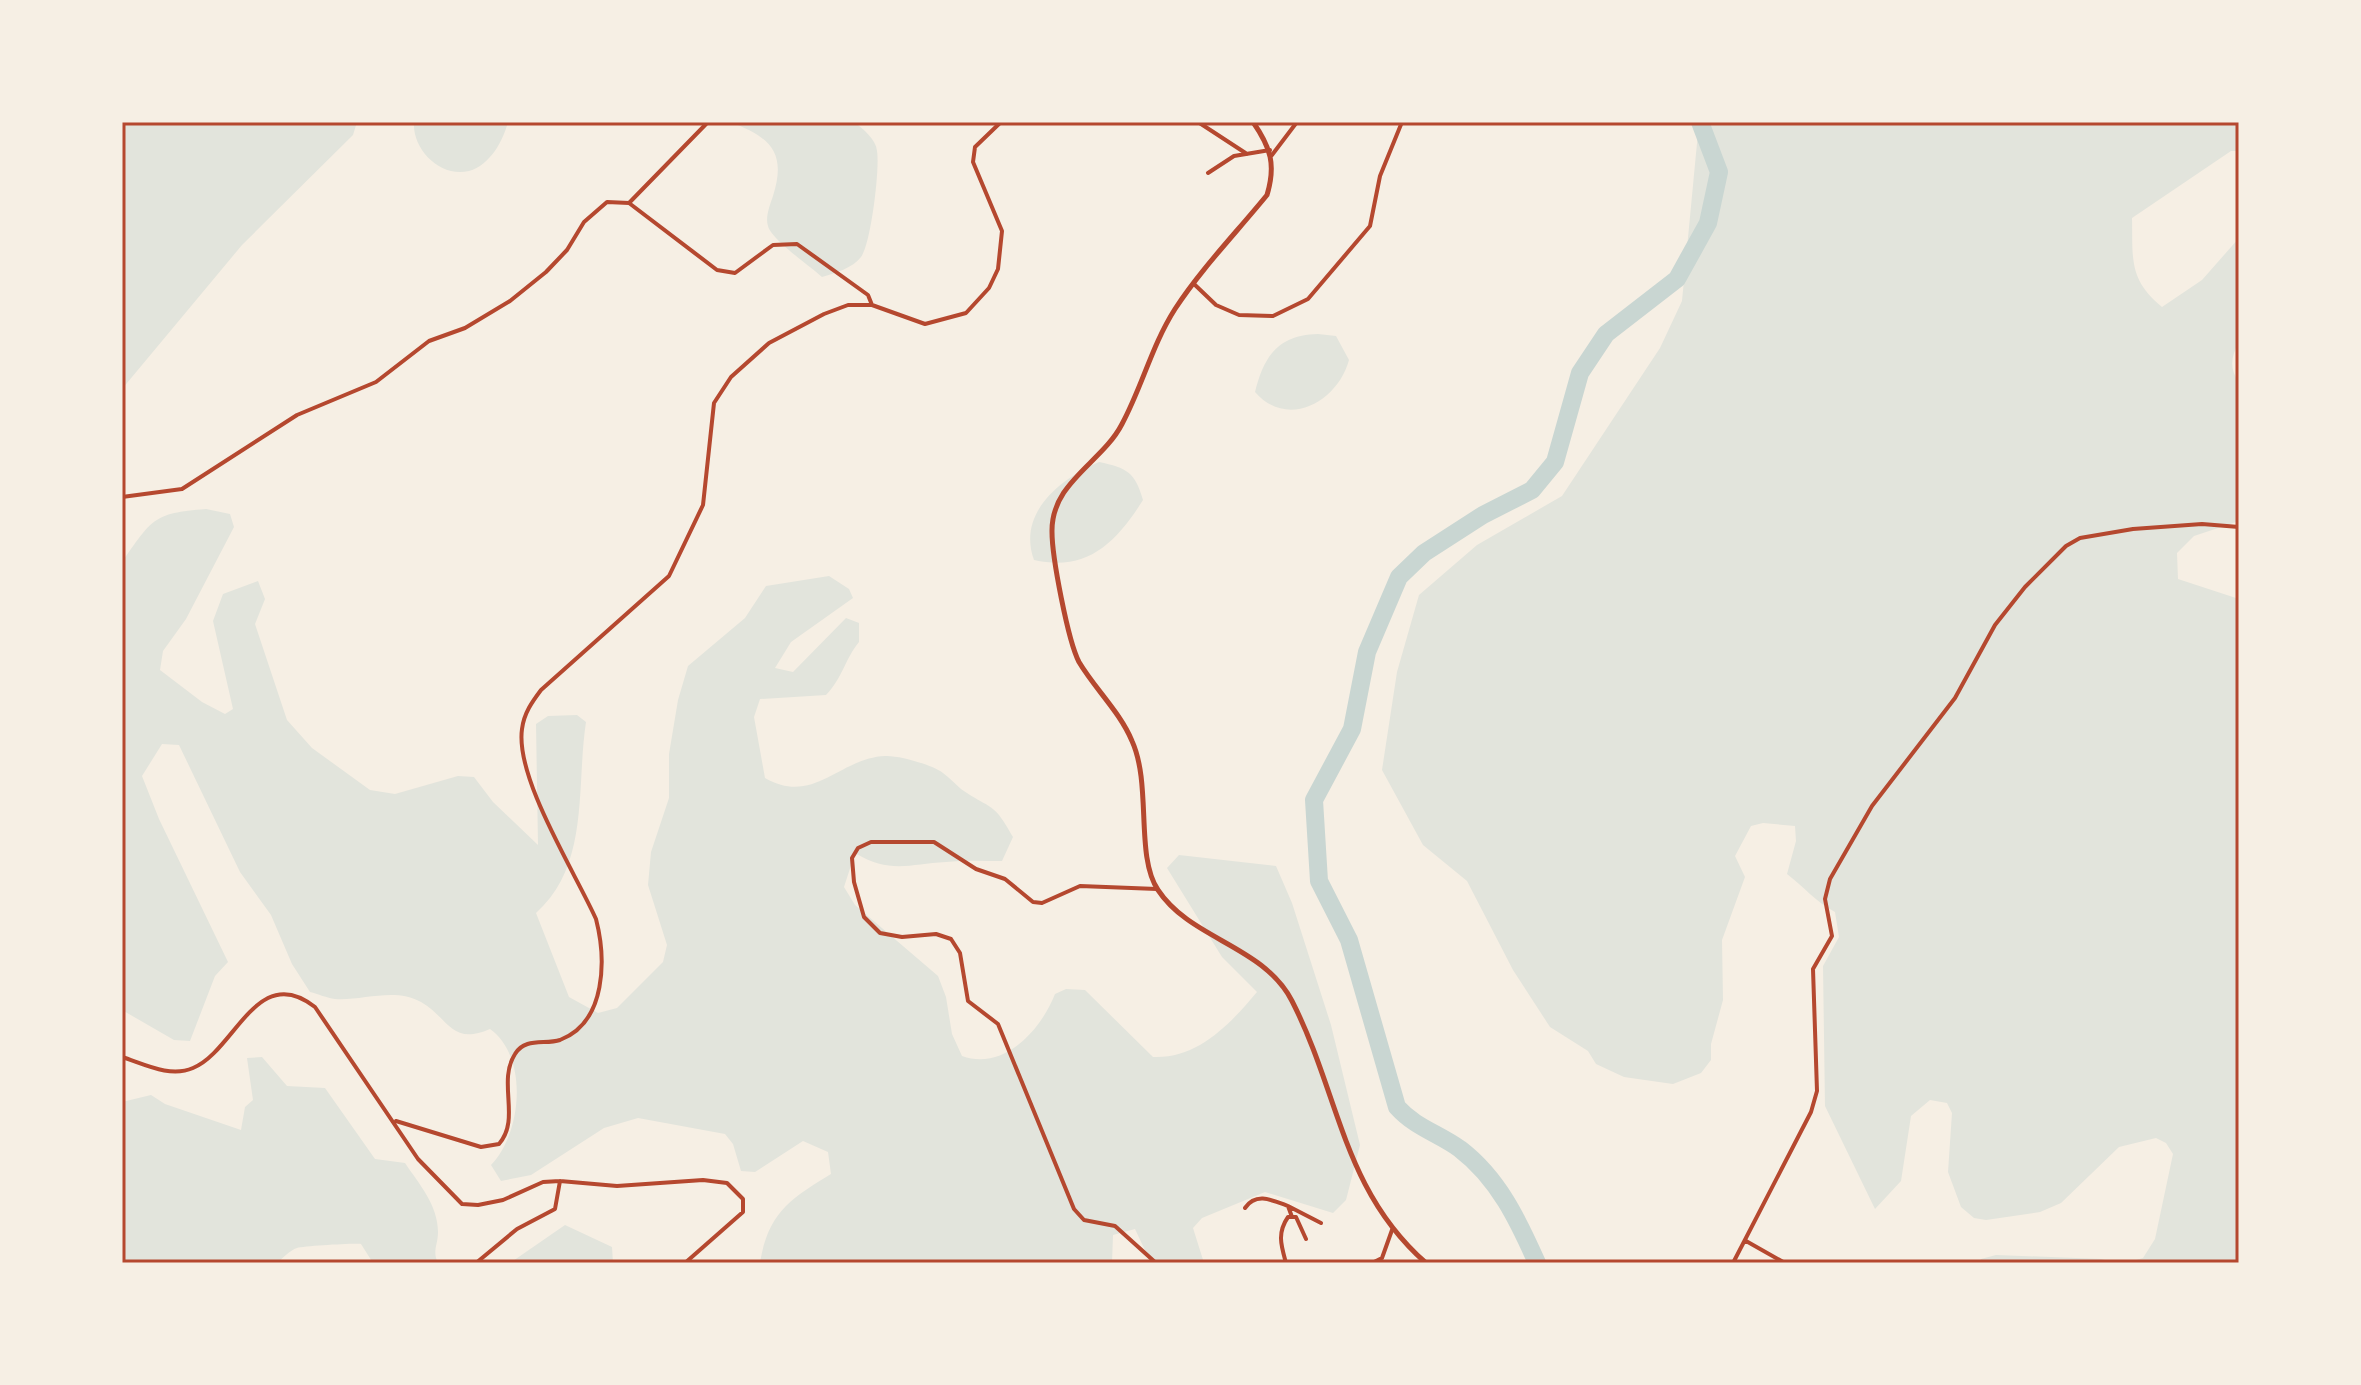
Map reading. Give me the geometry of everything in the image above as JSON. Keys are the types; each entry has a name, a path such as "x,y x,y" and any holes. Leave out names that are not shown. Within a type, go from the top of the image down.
{"street":[{"path":"629,203 708,122"},
{"path":"396,1121 481,1147 499,1144 509,1125 507,1075 515,1052 531,1042 559,1040 577,1029 595,1006 603,946 596,919 523,764 521,730 526,710 541,690 669,576 703,505 714,403 731,377 769,343 848,305 872,305 911,322 925,324 966,313 989,288 998,269 1002,231 973,162 975,147 1001,122"},
{"path":"1198,122 1247,154"},
{"path":"1253,122 1271,152 1273,173 1267,195 1194,284 1160,337 1122,425 1107,449 1080,471 1062,494 1052,520 1068,634 1079,661 1132,740 1143,772 1149,865 1157,889 1175,910 1273,972 1292,1001 1365,1187 1392,1230 1426,1263"},
{"path":"1208,173 1234,156 1271,152 1297,122"},
{"path":"1194,284 1216,305 1239,315 1273,316 1308,299 1370,226 1380,176 1402,122"},
{"path":"122,497 182,489 316,405 376,382 429,341 465,328 510,301 557,261 584,222 607,202 629,203 717,270 735,273 773,245 797,244 868,295 872,305"},
{"path":"1733,1263 1811,1112 1817,1091 1813,969 1832,936 1825,899 1830,879 1872,806 1955,698 1995,625 2025,587 2066,546 2080,538 2133,529 2202,524 2239,527"},
{"path":"1156,1263 1115,1226 1084,1220 1074,1209 998,1024 968,1001 960,953 951,939 936,934 902,937 880,933 864,917 854,882 852,858 858,848 871,842 934,842 976,869 1005,879 1033,902 1042,903 1080,886 1157,889"},
{"path":"122,1057 156,1069 191,1069 209,1059 265,998 282,995 303,1000 315,1007 396,1121 418,1159 441,1186 462,1204 478,1205 503,1200 543,1182 617,1186 703,1180 727,1183 743,1199 743,1212 685,1263"},
{"path":"476,1263 517,1229 555,1209 560,1181"},
{"path":"1245,1208 1250,1201 1260,1198 1288,1206 1321,1223"},
{"path":"1288,1206 1292,1217 1302,1225 1306,1239"},
{"path":"1286,1263 1280,1241 1281,1227 1292,1217"},
{"path":"1372,1263 1382,1258 1392,1230"},
{"path":"1746,1241 1785,1263"}],"shaded area":[{"path":"122,122 357,122 353,135 242,245 122,389"},
{"path":"414,122 508,122 503,137 489,158 476,168 458,172 438,166 430,159 418,142"},
{"path":"730,122 854,122 868,135 877,151 876,189 865,249 858,261 822,277 776,238 767,219 777,181 776,157 765,140"},
{"path":"1699,122 2239,122 2239,151 2231,151 2132,218 2133,256 2138,277 2162,307 2202,280 2239,238 2239,342 2232,362 2239,382 2239,521 2194,536 2177,553 2178,579 2239,599 2239,1263 2126,1263 2143,1258 2155,1239 2173,1154 2166,1143 2156,1138 2119,1147 2061,1203 2040,1212 1986,1220 1974,1218 1961,1207 1948,1172 1952,1113 1947,1103 1930,1100 1911,1116 1901,1181 1875,1209 1825,1106 1823,966 1839,937 1835,912 1787,874 1796,841 1795,826 1763,823 1751,826 1735,856 1745,877 1722,940 1723,1000 1711,1044 1711,1060 1701,1073 1673,1084 1624,1077 1596,1064 1588,1051 1550,1027 1513,970 1467,881 1423,845 1382,770 1397,672 1419,595 1477,545 1562,496 1660,348 1682,301"},
{"path":"1318,334 1336,336 1349,360 1334,388 1310,406 1296,409 1282,409 1255,392 1263,368 1275,350 1293,338"},
{"path":"1099,462 1117,467 1133,477 1143,500 1122,529 1098,551 1070,562 1034,560 1030,543 1037,513 1057,488"},
{"path":"206,509 230,514 234,527 186,619 163,651 160,670 202,702 225,714 233,709 213,621 223,594 258,581 265,599 255,624 287,720 312,748 370,790 395,794 458,776 474,777 493,802 538,845 536,724 548,716 577,715 586,722 578,824 573,849 553,894 536,913 569,997 598,1013 617,1008 663,962 667,945 648,885 651,852 669,798 669,754 678,700 688,666 745,618 766,586 829,576 849,589 853,598 791,642 775,668 793,672 846,618 859,623 859,642 826,695 760,699 754,717 765,778 798,787 869,759 898,757 938,770 1001,817 1013,837 1002,861 889,866 855,853 844,887 855,905 938,976 946,997 952,1034 962,1056 992,1058 1019,1044 1040,1021 1055,994 1066,989 1085,990 1153,1057 1169,1056 1199,1046 1236,1016 1257,992 1222,957 1167,868 1179,855 1276,866 1292,903 1331,1025 1360,1145 1346,1200 1333,1213 1265,1192 1202,1218 1193,1228 1204,1263 1151,1263 1135,1229 1113,1235 1112,1263 760,1263 775,1219 804,1191 831,1174 828,1152 803,1141 755,1172 741,1171 733,1144 725,1134 638,1118 604,1128 531,1175 501,1181 491,1165 509,1134 517,1096 516,1076 503,1042 490,1029 467,1034 458,1032 421,1002 400,995 335,999 310,992 292,964 271,915 240,872 179,745 162,744 142,776 159,819 228,962 215,976 190,1041 174,1040 122,1010 122,562 155,521 174,513"},
{"path":"262,1057 287,1086 325,1088 375,1159 405,1163 427,1195 435,1213 438,1232 435,1255 438,1263 373,1263 361,1244 357,1244 297,1248 277,1263 122,1263 122,1102 151,1095 165,1104 241,1130 245,1107 253,1100 247,1058"},
{"path":"565,1225 612,1247 613,1263 510,1263"},
{"path":"1996,1255 2101,1259 2117,1263 1979,1263 1981,1259"}],"waterway":[{"path":"1537,1263 1514,1216 1485,1173 1460,1149 1412,1120 1397,1107 1349,940 1319,881 1314,800 1352,729 1367,652 1399,577 1424,553 1483,515 1532,490 1555,462 1580,373 1606,334 1677,279 1708,223 1719,172 1700,122"}]}
